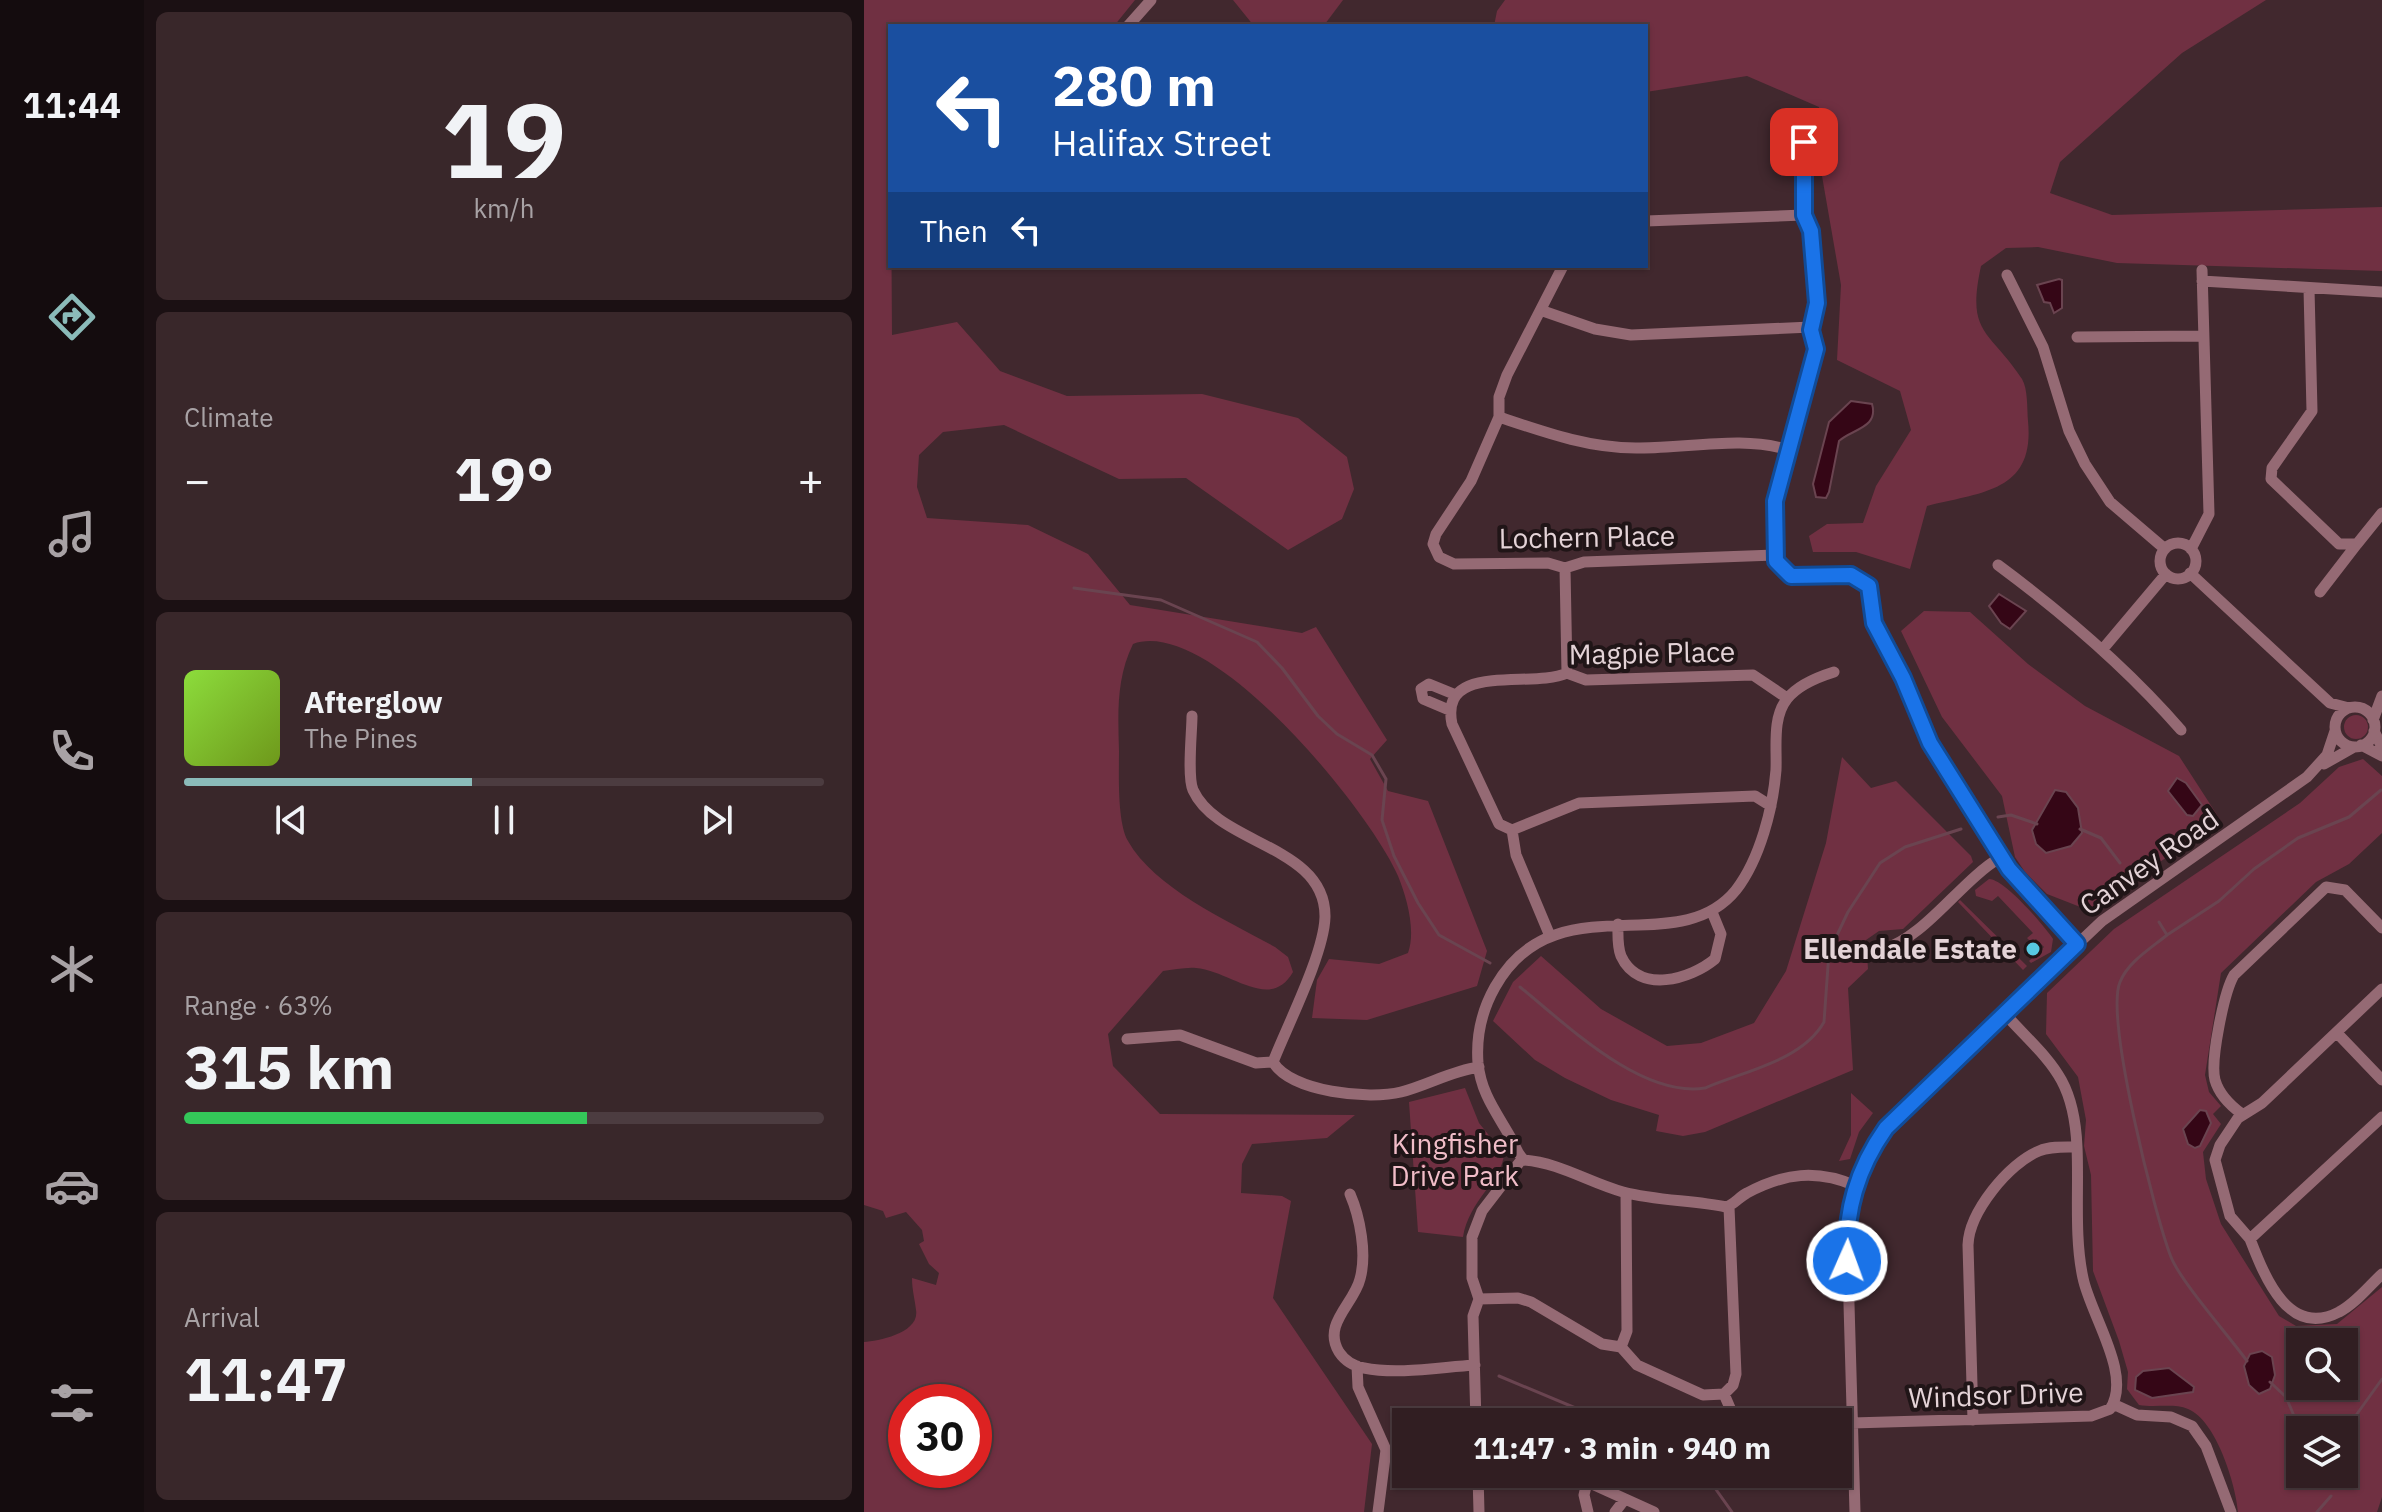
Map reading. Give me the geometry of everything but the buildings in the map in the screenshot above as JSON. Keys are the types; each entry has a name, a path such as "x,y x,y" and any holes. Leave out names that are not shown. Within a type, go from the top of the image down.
{"street":[{"path":"1130,24 1151,0"},
{"path":"1804,125 1804,215 1811,231 1817,303 1811,327 1816,349 1775,501 1775,555 1779,567 1791,576 1851,575 1869,586 1874,623 1903,678 1925,734 2019,882 2077,944"},
{"path":"1648,221 1804,215"},
{"name":"Lochern Place","path":"1562,268 1543,311 1507,375 1499,397 1499,417 1469,486 1436,534 1436,553 1443,561 1454,564 1548,563 1565,568 1584,562 1775,555"},
{"path":"2007,275 2043,347 2069,431 2085,464 2110,502 2165,549"},
{"path":"2191,549 2209,514 2202,275 2309,289 2382,292"},
{"path":"2309,289 2312,411 2272,468 2271,479 2333,540 2357,544"},
{"path":"1543,311 1595,329 1631,335 1811,327"},
{"path":"2077,337 2202,336"},
{"path":"1499,417 1563,438 1612,447 1764,443 1789,450"},
{"path":"2320,592 2382,513"},
{"path":"2180,543 2191,549 2195,560 2190,573 2176,578 2166,574 2160,559 2165,549 2180,543"},
{"path":"1998,565 2144,687 2181,730"},
{"path":"1565,568 1567,673"},
{"path":"2190,573 2330,703 2353,708 2374,726 2382,747"},
{"path":"2102,650 2166,574"},
{"path":"1522,1159 1490,1107 1479,1067 1480,1025 1491,994 1518,958 1550,936 1587,925 1680,921 1712,912 1737,889 1748,870 1771,806 1778,719 1787,698 1816,678 1834,672"},
{"name":"Magpie Place","path":"1449,710 1423,699 1421,689 1429,684 1460,691 1482,681 1549,681 1567,673 1586,680 1753,675 1787,698"},
{"path":"1460,691 1449,710 1452,724 1499,824 1512,830 1579,803 1755,796 1771,806"},
{"path":"2353,708 2379,699 2374,726"},
{"path":"2330,703 2342,742 2382,756"},
{"name":"Canvey Road","path":"1851,1408 1846,1246 1856,1186 1870,1153 1893,1120 2109,915 2286,795 2315,770 2327,755 2336,726 2353,708"},
{"path":"1192,716 1192,788 1211,814 1303,869 1316,889 1326,915 1321,939 1273,1062"},
{"name":"Canvey Road","path":"2315,770 2358,746 2374,726"},
{"path":"1512,830 1516,855 1550,936"},
{"path":"1882,950 1904,942 1981,869 2001,857"},
{"path":"2242,1114 2220,1092 2214,1074 2227,992 2237,971 2326,887 2345,890 2382,928"},
{"path":"1618,924 1618,948 1627,965 1648,977 1671,981 1696,972 1715,959 1721,934 1712,912"},
{"path":"2382,989 2262,1103 2242,1114 2218,1148 2215,1167 2230,1216 2250,1239 2256,1259 2282,1303 2298,1315 2322,1316 2340,1312 2382,1274"},
{"name":"Windsor Drive","path":"1852,1423 2095,1416 2106,1413 2113,1404 2116,1384 2113,1361 2081,1270 2075,1110 2065,1083 2005,1014"},
{"path":"2337,1033 2382,1080"},
{"path":"1127,1039 1180,1035 1256,1063 1273,1062"},
{"path":"1273,1062 1280,1074 1305,1084 1367,1094 1400,1092 1451,1071 1479,1067"},
{"path":"2250,1239 2382,1117"},
{"path":"1973,1420 1968,1245 1973,1218 1993,1190 2035,1152 2077,1147"},
{"path":"1522,1159 1545,1161 1626,1193 1672,1200 1707,1200 1729,1207"},
{"path":"1476,1408 1473,1316 1479,1299 1472,1278 1475,1225 1522,1159"},
{"path":"1729,1207 1750,1191 1797,1174 1824,1174 1856,1186"},
{"path":"1621,1347 1627,1331 1626,1193"},
{"path":"1350,1194 1359,1215 1361,1277 1335,1325 1333,1339 1340,1354 1357,1366 1374,1369 1475,1365"},
{"path":"1479,1299 1518,1298 1531,1302 1602,1344 1621,1347 1637,1365 1703,1395 1714,1397 1724,1394 1733,1385 1736,1374 1729,1207"},
{"path":"1357,1366 1358,1387 1386,1450 1378,1512"},
{"path":"1724,1394 1730,1408"},
{"path":"2113,1404 2137,1415 2171,1417 2192,1426 2206,1446 2231,1512"},
{"name":"Canvey Road","path":"1852,1423 1855,1512"},
{"path":"1478,1488 1479,1512"},
{"path":"1586,1488 1588,1512"},
{"path":"1600,1488 1654,1512"},
{"path":"1615,1512 1625,1499"}],"green space":[{"path":"864,0 1135,0 1116,24 888,24 888,268 892,268 892,335 957,322 1000,371 1067,396 1202,394 1298,418 1347,457 1354,489 1342,519 1288,550 1186,478 1119,479 1004,425 943,432 919,455 917,487 927,518 1028,525 1088,554 1130,605 1302,633 1316,627 1387,740 1370,759 1388,791 1428,801 1487,951 1477,986 1367,1020 1312,1018 1317,980 1329,959 1379,964 1408,953 1411,925 1398,876 1356,808 1322,766 1244,688 1203,659 1166,643 1133,644 1121,683 1119,710 1119,798 1124,833 1140,858 1174,889 1275,947 1288,957 1293,972 1284,983 1273,989 1261,989 1196,968 1163,971 1108,1034 1113,1066 1160,1114 1355,1115 1327,1138 1252,1144 1242,1164 1241,1193 1282,1196 1291,1201 1273,1298 1372,1444 1364,1512 864,1512 864,1342 897,1334 912,1325 916,1310 912,1278 936,1285 939,1273 929,1264 919,1244 924,1241 922,1230 906,1212 886,1218 883,1211 864,1205"},
{"path":"1233,0 1343,0 1325,24 1252,24"},
{"path":"1505,0 2266,0 2182,53 2060,162 2050,193 2112,215 2382,207 2382,271 2117,263 2038,247 2006,248 1981,266 1976,306 1984,330 2024,383 2028,444 2023,462 2014,475 2001,485 1927,506 1910,569 1856,552 1813,552 1809,536 1827,524 1863,523 1876,486 1911,430 1900,391 1837,360 1841,285 1822,176 1819,107 1747,76 1648,92 1648,24 1494,24 1497,11"},
{"path":"1924,611 1970,612 2028,664 2085,706 2179,756 2221,821 2088,910 2047,894 2015,857 2002,796 1942,717 1901,631"},
{"path":"2356,715 2365,718 2368,727 2365,736 2356,739 2347,736 2344,727 2347,718"},
{"path":"1842,757 1871,788 1896,781 1971,856 1973,862 1903,929 1879,931 1866,940 1868,969 1848,988 1853,1070 1705,1132 1683,1136 1656,1131 1659,1115 1611,1100 1535,1060 1493,1021 1513,982 1541,956 1601,1009 1667,1046 1701,1043 1754,1023 1786,971 1826,843"},
{"path":"2363,759 2382,776 2382,833 2349,864 2316,882 2221,973 2205,1075 2209,1092 2221,1106 2213,1114 2221,1124 2203,1152 2206,1179 2221,1224 2279,1316 2296,1326 2337,1324 2382,1287 2382,1497 2377,1512 2238,1512 2223,1454 2198,1415 2183,1407 2139,1405 2127,1389 2128,1372 2093,1271 2091,1175 2084,1146 2086,1120 2078,1077 2046,1034 2047,993 2114,929 2300,803 2339,767"},
{"path":"1989,879 2005,887 2042,925 2053,939 2051,952 2031,963 2029,961 2044,947 2036,939 2031,942 2027,938 2033,933 1998,896 1992,901 1976,896 1975,890"},
{"path":"1960,900 2027,966 2023,970 1958,902"},
{"name":"Kingfisher Drive Park","path":"1465,1088 1479,1123 1504,1154 1502,1164 1472,1212 1463,1237 1418,1232 1409,1102"},
{"path":"1851,1093 1873,1113 1859,1132 1850,1159 1839,1161 1851,1135"}],"shaded area":[{"path":"2062,280 2062,308 2054,313 2050,303 2044,302 2037,285"},
{"path":"1851,401 1872,404 1872,418 1839,441 1829,492 1826,498 1816,497 1813,484 1829,422"},
{"path":"1999,594 2026,611 2010,629 2001,623 1989,606"},
{"path":"2177,778 2186,783 2202,805 2193,816 2187,815 2168,791"},
{"path":"2055,790 2066,792 2078,808 2082,833 2071,846 2046,853 2036,844 2032,830"},
{"path":"2200,1110 2206,1111 2211,1123 2200,1146 2195,1148 2188,1144 2183,1129"},
{"path":"2262,1351 2272,1357 2275,1375 2270,1389 2259,1394 2249,1385 2244,1366 2250,1354"},
{"path":"2169,1368 2194,1387 2193,1392 2152,1398 2135,1390 2136,1377 2143,1371"}],"waterway":[{"path":"1074,588 1161,600 1257,642 1282,668 1318,716 1337,734 1372,755 1386,779 1382,820 1394,856 1418,903 1439,935 1490,963"},
{"path":"2167,935 2219,901 2254,869 2298,838 2349,817 2381,790"},
{"path":"1998,817 2011,815 2037,824"},
{"path":"1520,987 1606,1056 1631,1070 1656,1082 1681,1088 1705,1088 1787,1056 1814,1035 1824,1022 1829,952 1848,912 1880,863 1905,847 1961,829"},
{"path":"2080,829 2101,838 2120,863"},
{"path":"2159,922 2167,935 2140,956 2120,982 2117,1002 2125,1074 2154,1202 2171,1257 2176,1268 2247,1361"},
{"path":"1499,1376 1576,1408"},
{"path":"2355,1416 2382,1379"},
{"path":"2270,1382 2286,1397 2294,1416"},
{"path":"1715,1488 1732,1512"},
{"path":"2317,1512 2331,1496"}],"place":[{"name":"Ellendale Estate","path":"2033,949"}],"route":[{"path":"1804,142 1807,204 1804,215 1811,231 1817,303 1811,330 1816,349 1775,501 1776,561 1791,576 1851,575 1864,580 1869,586 1872,618 1903,678 1930,743 2009,869 2077,944 1886,1128 1866,1160 1855,1188 1847,1226 1847,1261"}]}
